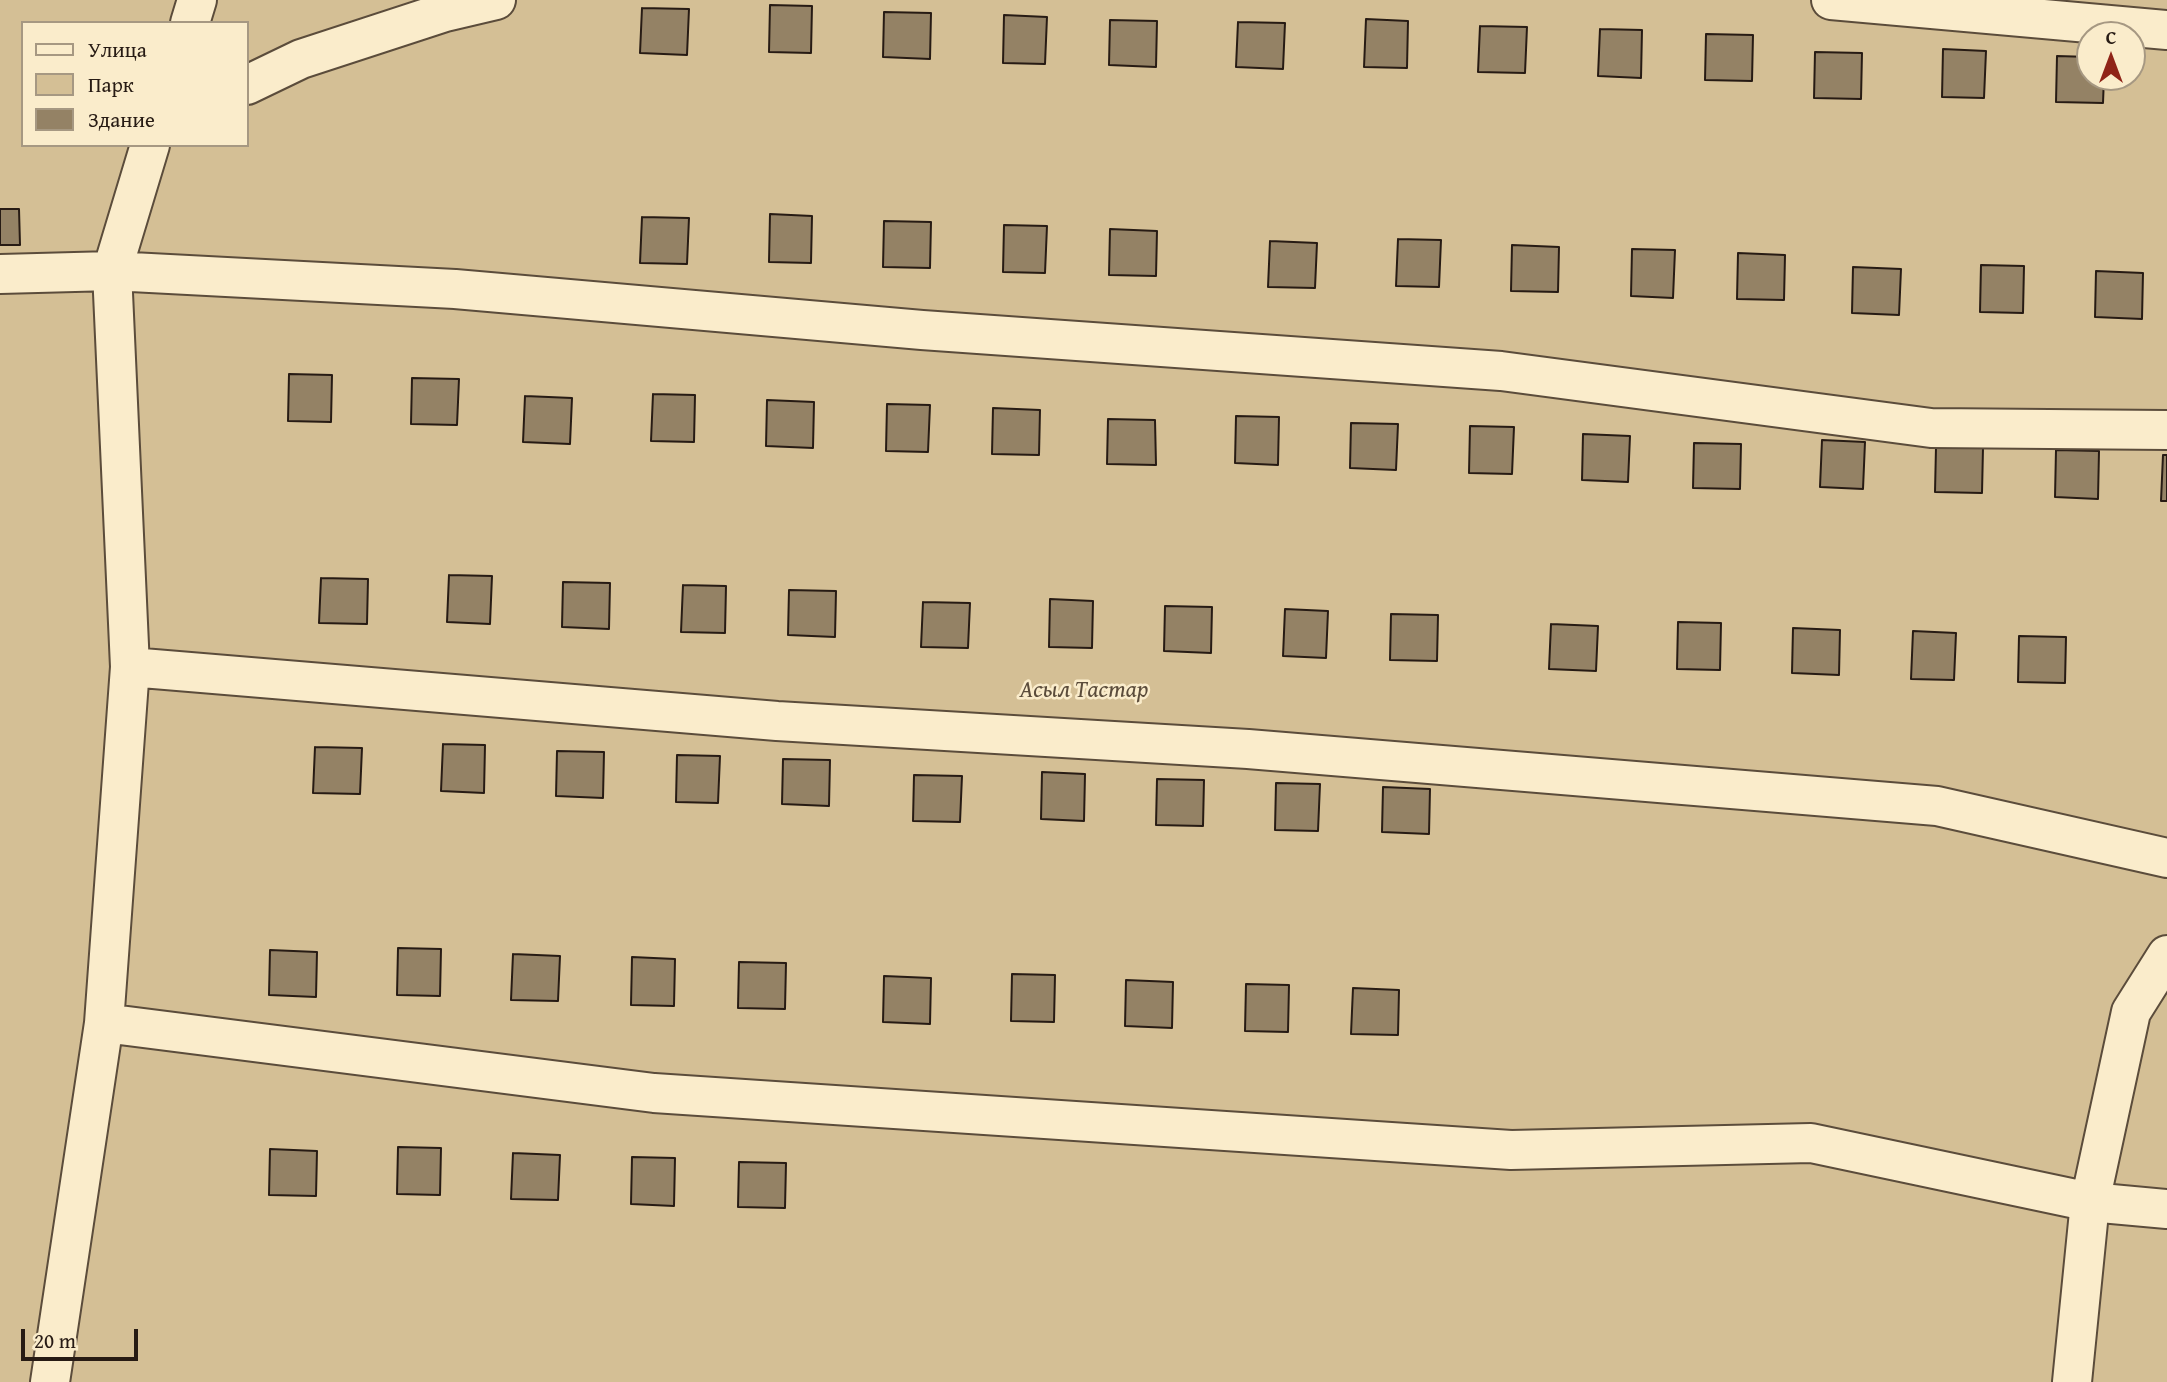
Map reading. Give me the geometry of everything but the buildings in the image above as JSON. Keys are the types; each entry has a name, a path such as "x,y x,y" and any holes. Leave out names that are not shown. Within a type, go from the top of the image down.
{"street":[{"path":"191,21 197,0"},
{"path":"248,85 301,59 445,12 496,0"},
{"path":"1831,0 2167,30"},
{"path":"50,1382 104,1023 130,667 112,271 149,147"},
{"path":"0,274 112,271 454,289 922,330 1501,371 1931,428 2167,430"},
{"path":"130,667 777,721 1248,749 1937,806 2167,858"},
{"path":"2072,1382 2090,1202 2131,1013 2167,955"},
{"path":"104,1023 654,1093 1511,1150 1811,1143 2090,1202 2167,1209"}],"green space":[{"name":"Асыл Тастар","path":"0,0 2167,0 2167,1382 0,1382"}]}
